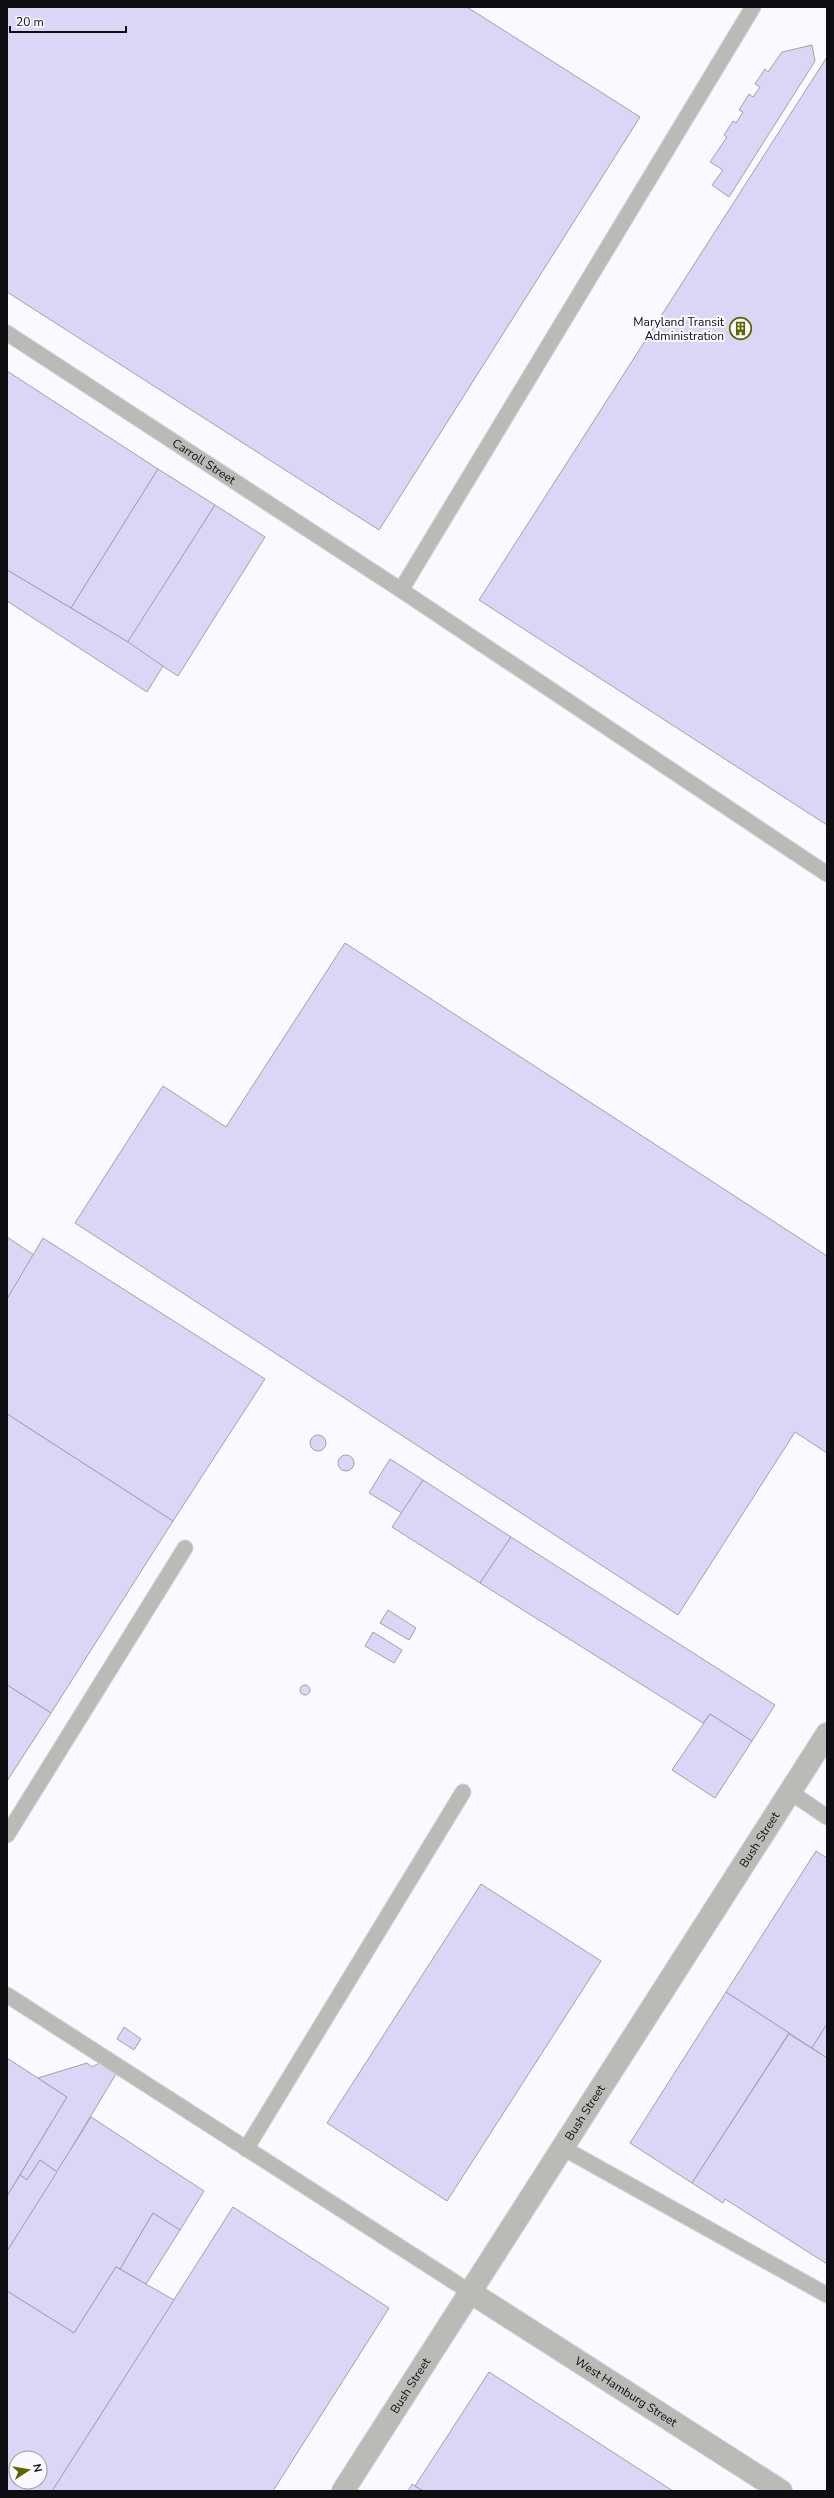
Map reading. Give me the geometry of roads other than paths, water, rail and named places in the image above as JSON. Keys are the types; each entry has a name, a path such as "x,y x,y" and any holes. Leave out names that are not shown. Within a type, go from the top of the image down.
{"street":[{"name":"Bush Street","path":"343,2491 827,1734"},
{"name":"West Hamburg Street","path":"470,2292 781,2491"}],"lane":[{"path":"401,590 753,7"},
{"name":"Carroll Street","path":"7,333 401,590 827,874"},
{"path":"7,1835 186,1548"},
{"path":"246,2149 463,1792"},
{"path":"790,1792 827,1817"},
{"path":"7,1995 470,2292"},
{"path":"562,2148 827,2296"}],"place":[{"name":"Maryland Transit Administration","path":"740,329"}]}
